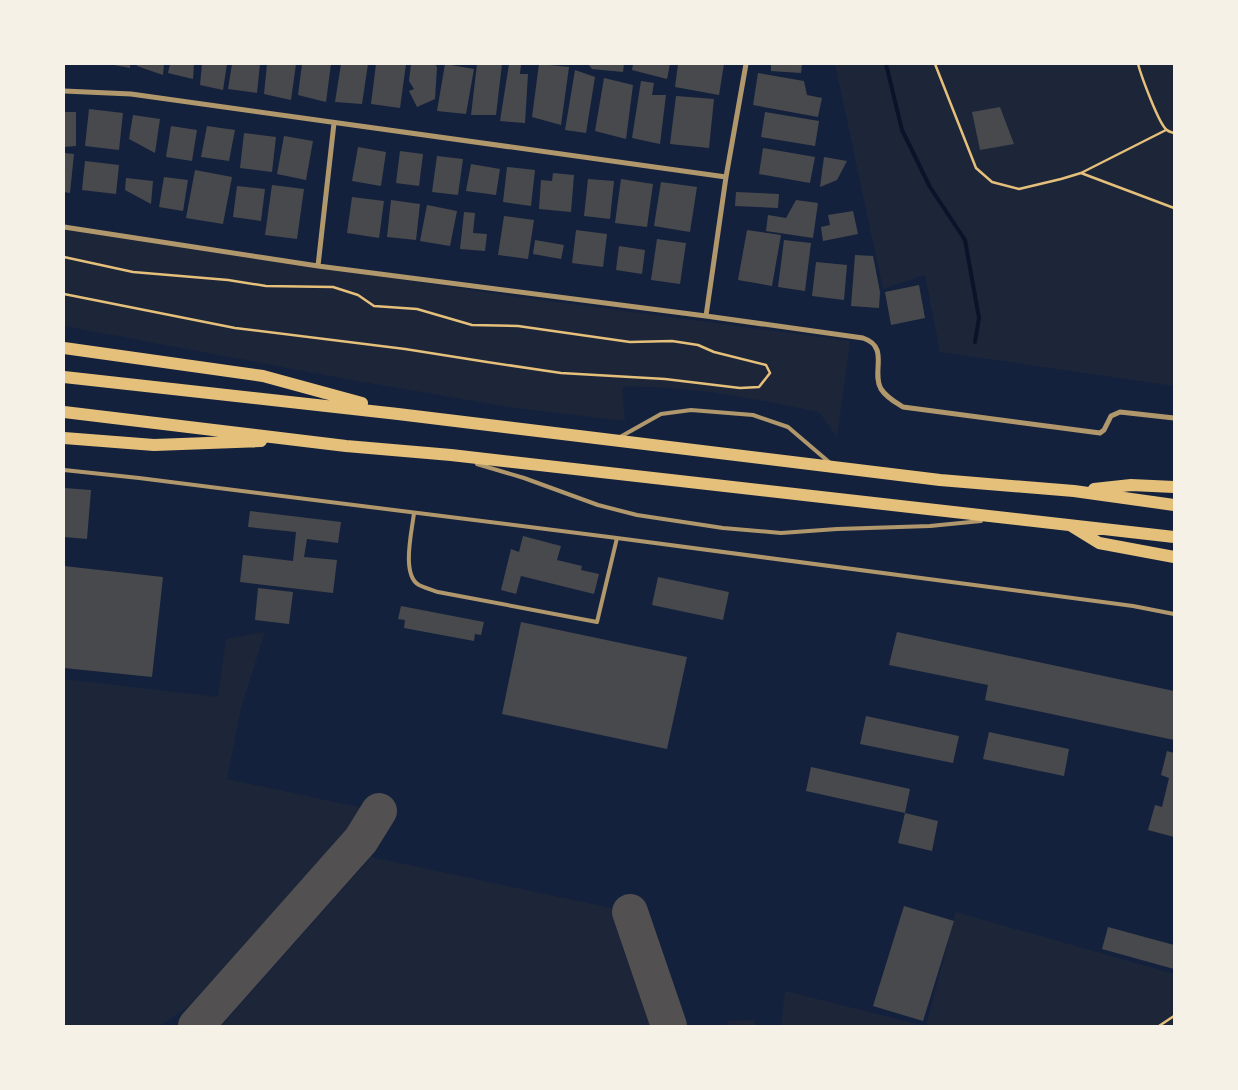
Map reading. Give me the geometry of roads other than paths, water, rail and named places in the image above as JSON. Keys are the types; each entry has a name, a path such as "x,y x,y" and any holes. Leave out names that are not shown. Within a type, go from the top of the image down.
{"highway":[{"path":"67,348 264,376 398,414"},
{"path":"64,377 398,414 940,480 1074,491 1174,505"},
{"path":"64,412 346,446 452,455 1174,537"},
{"path":"64,438 154,445 303,440"},
{"path":"1074,491 1131,485 1174,487"},
{"path":"1069,524 1099,543 1174,557"}],"street":[{"path":"706,316 726,177 746,64"},
{"path":"64,91 130,94 726,177"},
{"path":"318,266 334,123"},
{"path":"64,228 318,266 854,336 871,340 876,346 878,354 878,381 881,388 892,401 903,407 1100,433 1104,430 1111,416 1120,412 1174,418"}],"lane":[{"path":"613,441 661,414 691,410 753,415 788,427 837,468"},
{"path":"452,455 524,478 598,505 637,515 723,528 781,533 930,526 976,521 1044,523"},
{"path":"64,470 617,538 1133,606 1174,614"},
{"path":"414,513 409,571 417,585 438,592 597,622 617,538"}],"waterway":[{"path":"886,64 902,130 930,187 965,240 979,318 975,342"}]}
